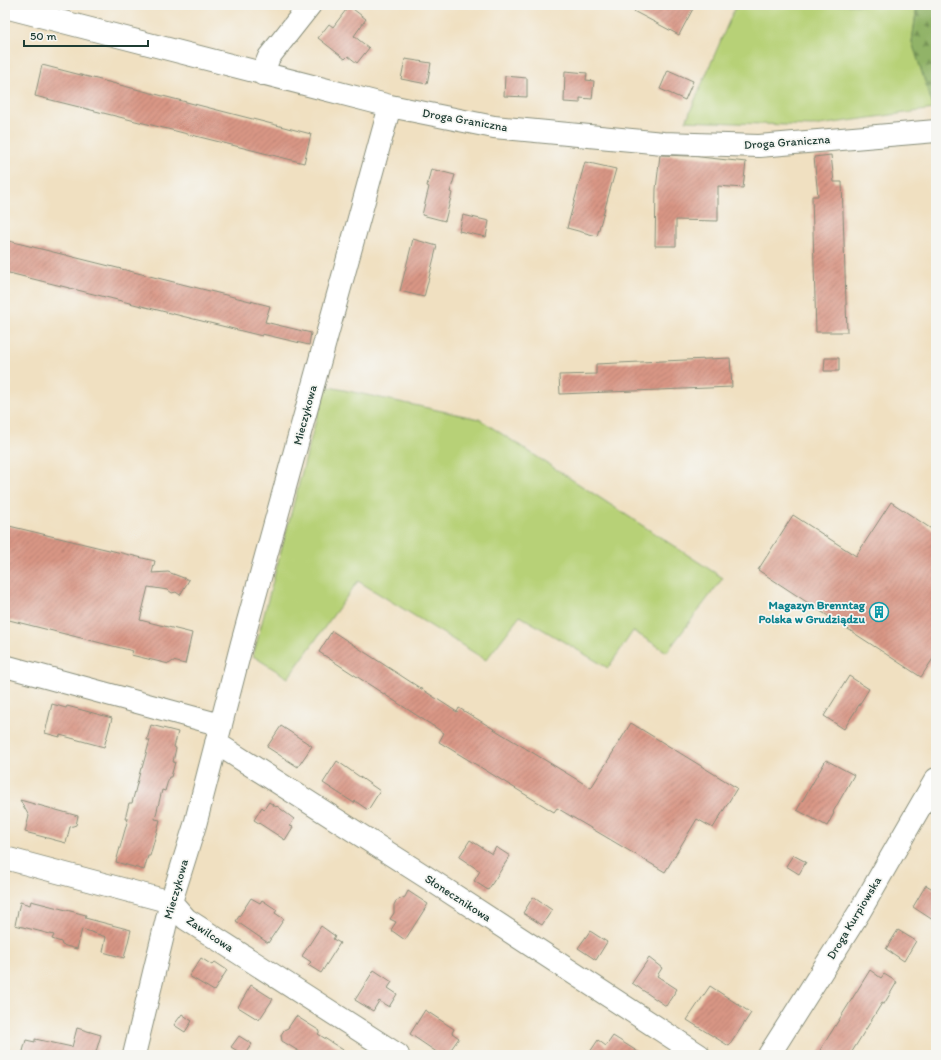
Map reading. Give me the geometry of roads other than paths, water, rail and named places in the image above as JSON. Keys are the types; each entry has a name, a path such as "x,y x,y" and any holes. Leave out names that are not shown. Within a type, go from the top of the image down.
{"street":[{"path":"262,74 269,57 310,5"},
{"name":"Droga Graniczna","path":"5,7 390,106 494,127 662,143 759,146 936,131"},
{"name":"Mieczykowa","path":"134,1055 171,902 195,825 242,643 390,106"},
{"path":"5,666 219,734"},
{"name":"Słonecznikowa","path":"219,734 434,882 699,1055"},
{"name":"Droga Kurpiowska","path":"769,1055 860,911 936,779"},
{"path":"5,858 171,902"},
{"name":"Zawilcowa","path":"171,902 186,919 398,1055"}],"place":[{"name":"Magazyn Brenntag Polska w Grudziądzu","path":"879,612"}]}
